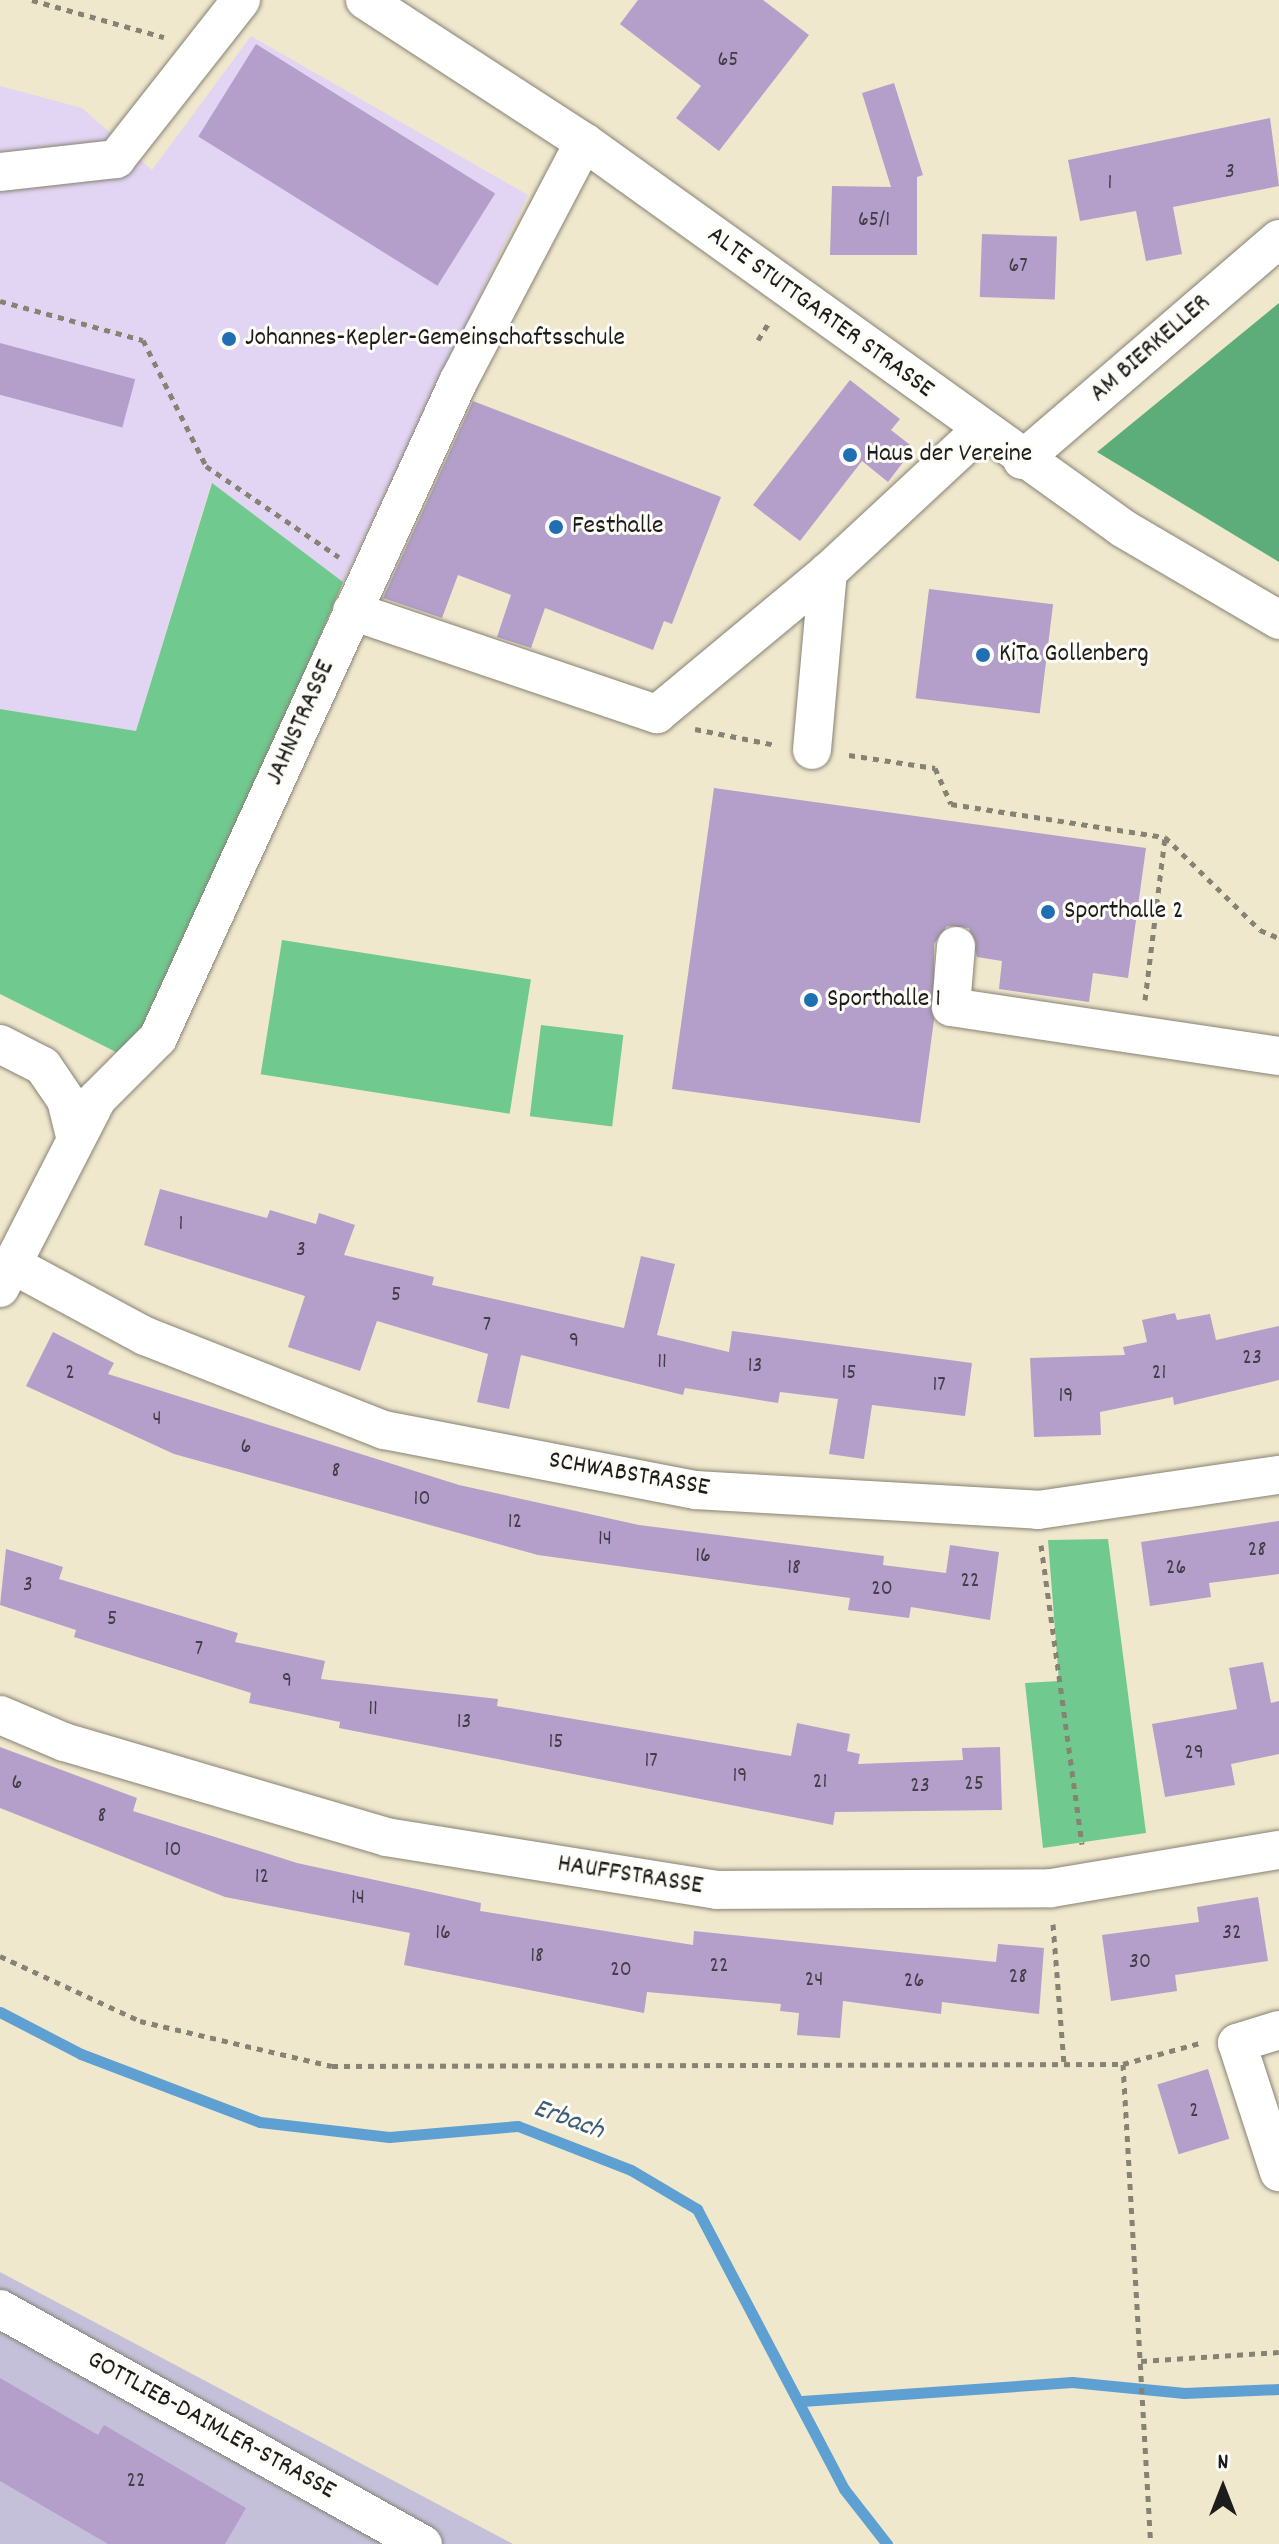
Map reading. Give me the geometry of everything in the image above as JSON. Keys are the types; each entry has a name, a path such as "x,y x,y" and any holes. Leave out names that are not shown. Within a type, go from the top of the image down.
{"street":[{"path":"0,172 116,159 241,0"},
{"name":"ALTE STUTTGARTER STRASSE","path":"365,0 584,142 1022,460 1279,620"},
{"name":"JAHNSTRASSE","path":"7,1277 75,1136 97,1099 158,1038 484,327 584,142"},
{"name":"AM BIERKELLER","path":"1022,460 1279,239"},
{"path":"352,611 657,714 828,572 981,430"},
{"path":"812,750 828,572"},
{"path":"956,946 951,1007 1141,1032 1279,1056"},
{"path":"0,1044 43,1066 66,1100 75,1136"},
{"name":"SCHWABSTRASSE","path":"7,1277 145,1336 384,1430 695,1490 1038,1510 1279,1475"},
{"name":"HAUFFSTRASSE","path":"0,1715 64,1742 402,1839 716,1890 1051,1888 1279,1850"},
{"path":"1279,2030 1237,2043 1279,2172"},
{"name":"GOTTLIEB-DAIMLER-STRASSE","path":"0,2309 423,2544"}],"path":[{"path":"32,0 203,48"},
{"path":"0,301 143,340 206,466 369,578"},
{"path":"657,714 714,736 935,768 951,804 1165,837 1260,930 1279,938"},
{"path":"1141,1032 1165,837"},
{"path":"1038,1510 1084,1855 1051,1888 1064,2063"},
{"path":"0,1956 140,2021 332,2066 1123,2064 1224,2036 1237,2043"},
{"path":"1123,2064 1151,2544"},
{"path":"1141,2361 1279,2352"}],"shaded area":[{"name":"Johannes-Kepler-Gemeinschaftsschule","path":"251,36 528,195 343,582 211,484 136,731 0,709 0,86 82,108 152,170"},
{"path":"0,2272 513,2544 0,2544"}],"green space":[{"path":"1279,303 1279,562 1097,452"},
{"path":"212,483 343,582 161,1011 120,1054 0,994 0,709 136,731"},
{"path":"282,940 531,979 510,1114 261,1074"},
{"path":"541,1025 623,1035 612,1126 530,1116"},
{"path":"1108,1539 1146,1833 1043,1848 1025,1683 1059,1681 1048,1540"}],"building":[{"path":"638,0 763,0 809,35 719,151 676,118 701,86 620,24"},
{"path":"256,44 495,193 437,286 198,136"},
{"path":"894,83 923,175 917,177 917,255 830,255 832,186 891,187 862,93"},
{"path":"1270,118 1279,186 1173,207 1182,254 1146,261 1136,211 1080,221 1068,160"},
{"path":"982,234 1057,237 1055,300 980,297"},
{"path":"0,343 135,379 122,428 0,395"},
{"name":"Haus der Vereine","path":"850,380 900,419 891,430 914,448 888,482 862,461 800,541 753,505"},
{"name":"Festhalle","path":"473,401 721,497 672,624 664,621 653,650 545,608 531,648 497,637 511,595 458,575 442,618 383,598"},
{"path":"929,589 1053,604 1040,713 916,698"},
{"name":"Sporthalle 1","path":"714,788 1146,848 1128,978 1093,973 1089,1002 999,989 1002,961 977,957 969,928 947,926 934,944 934,1020 920,1123 672,1089"},
{"path":"160,1189 267,1218 270,1210 316,1224 319,1213 355,1225 344,1255 434,1277 432,1285 624,1328 641,1256 675,1264 657,1335 729,1352 732,1331 972,1363 965,1416 872,1405 864,1459 829,1454 838,1399 780,1392 778,1403 685,1388 683,1395 521,1355 509,1409 477,1402 488,1354 377,1321 360,1371 288,1347 305,1296 144,1245"},
{"path":"1175,1313 1177,1320 1210,1314 1216,1340 1279,1326 1279,1380 1174,1405 1173,1397 1100,1412 1101,1435 1034,1437 1030,1358 1125,1355 1123,1347 1147,1342 1142,1320"},
{"path":"53,1332 114,1363 108,1374 459,1485 639,1525 884,1556 883,1565 946,1573 950,1545 999,1552 990,1620 911,1607 909,1618 848,1610 850,1598 538,1555 174,1454 26,1386"},
{"path":"1279,1521 1279,1574 1209,1583 1211,1597 1150,1606 1141,1542"},
{"path":"6,1549 63,1567 59,1579 238,1633 235,1642 325,1661 321,1679 498,1699 497,1706 791,1756 797,1723 850,1734 847,1751 860,1754 858,1764 963,1760 962,1748 1000,1747 1002,1810 835,1812 833,1825 339,1728 340,1722 249,1703 251,1693 74,1637 76,1630 0,1605"},
{"path":"1263,1662 1271,1703 1279,1701 1279,1754 1231,1764 1235,1785 1165,1797 1152,1724 1237,1709 1229,1668"},
{"path":"0,1747 137,1798 133,1811 297,1863 481,1903 480,1911 693,1945 694,1931 996,1962 998,1944 1044,1948 1039,2014 942,2002 941,2014 843,2001 840,2038 797,2035 799,2013 780,2011 781,2004 647,1992 644,2013 404,1965 410,1933 225,1897 0,1808"},
{"path":"1258,1897 1268,1961 1175,1975 1177,1991 1111,2001 1102,1935 1199,1922 1197,1907"},
{"path":"1208,2069 1229,2139 1179,2154 1157,2084"},
{"path":"0,2378 98,2435 104,2425 246,2508 225,2544 108,2544 0,2481"}],"waterway":[{"name":"Erbach","path":"0,2012 81,2054 260,2122 389,2137 518,2126 631,2170 697,2209 844,2489 887,2544"},
{"path":"802,2401 1072,2382 1184,2393 1279,2389"}],"place":[{"name":"Johannes-Kepler-Gemeinschaftsschule","path":"229,339"},
{"name":"Haus der Vereine","path":"850,455"},
{"name":"Festhalle","path":"556,527"},
{"name":"KiTa Gollenberg","path":"983,655"},
{"name":"Sporthalle 2","path":"1048,912"},
{"name":"Sporthalle 1","path":"811,1000"}]}
